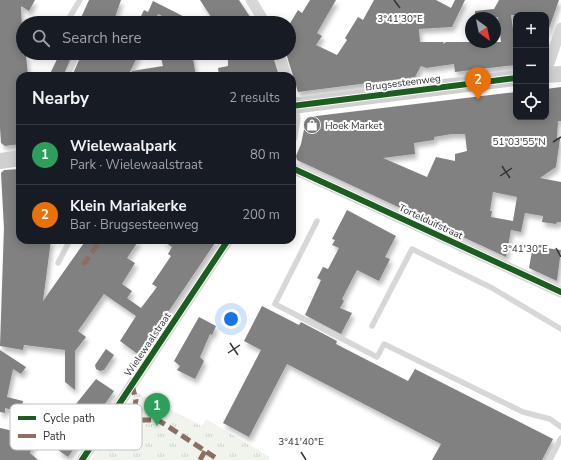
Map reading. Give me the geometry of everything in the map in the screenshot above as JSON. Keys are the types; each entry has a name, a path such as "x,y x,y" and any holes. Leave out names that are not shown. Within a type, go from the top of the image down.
{"street":[{"path":"250,0 260,16"},
{"path":"549,63 561,28"},
{"path":"281,60 285,72"},
{"path":"549,75 561,74"},
{"name":"Brugsesteenweg","path":"296,103 513,78"},
{"path":"0,161 16,159"},
{"name":"Tortelduifstraat","path":"296,170 561,292"},
{"name":"Wielewaalstraat","path":"119,404 225,244"},
{"name":"Wielewaalstraat","path":"82,460 89,450"}],"lane":[{"path":"70,16 80,0"},
{"path":"69,72 75,60"},
{"path":"317,221 275,304 376,357 384,344 523,412 550,419 560,425"},
{"path":"58,263 68,244"},
{"path":"372,326 412,249 492,288 561,329"},
{"path":"550,460 561,438"}],"green space":[{"path":"136,392 202,426 206,419 270,457 269,460 91,460 98,450 142,450 142,404 128,404"}],"building":[{"path":"0,0 35,0 29,11 21,6 21,16 16,16 16,60 26,60 28,72 16,72 16,145 5,146 1,143"},
{"path":"89,0 121,0 115,16 82,16"},
{"path":"200,0 239,0 249,16 210,16"},
{"path":"310,0 336,0 317,33 322,36 316,45 337,55 347,40 345,38 358,17 363,20 374,0 436,0 451,8 455,0 465,0 452,27 419,29 420,42 444,42 443,44 446,42 465,42 465,48 501,48 501,12 475,11 494,9 499,0 559,0 549,28 549,12 513,12 513,15 511,15 513,29 513,65 455,72 454,64 426,68 421,66 415,77 298,92 296,86 296,72 292,72 288,60 296,60 296,16 294,16 298,10 302,13"},
{"path":"153,1 182,16 162,16 158,14 157,16 141,16 144,10 148,12"},
{"path":"57,60 70,60 65,72 51,72"},
{"path":"79,60 136,60 130,72 74,72"},
{"path":"162,60 193,60 195,72 132,72 163,66"},
{"path":"228,60 274,60 278,72 218,72 218,68 228,66"},
{"path":"561,87 561,121 558,121 557,138 560,139 556,167 540,178 561,182 561,222 557,222 556,224 542,222 543,216 525,213 521,232 511,230 506,257 297,160 296,156 301,144 308,117 513,92 513,120 549,120 549,89","holes":["452,134 465,134 467,151 455,154 455,161 436,157 427,177 383,158 415,154 414,143 434,140 434,137","493,192 517,197 513,221 491,217 492,211 490,211"]},
{"path":"16,169 16,244 50,244 43,301 83,244 136,244 127,258 135,263 122,284 132,291 127,298 141,308 157,287 152,284 171,256 168,254 172,247 168,244 214,244 139,355 120,341 136,316 104,294 78,331 86,337 75,351 75,390 65,382 65,350 24,345 23,350 0,346 4,228 1,173 4,170"},
{"path":"347,210 396,236 385,257 390,259 379,281 357,270 342,299 344,301 340,308 352,313 341,334 305,315 321,280 317,278 323,267 328,269 339,248 332,245 335,240 332,239"},
{"path":"538,247 561,250 557,281 529,268 532,251 537,252"},
{"path":"262,306 299,325 301,322 337,341 336,344 408,381 415,369 553,439 542,460 432,460 441,444 287,364 249,437 223,423 261,350 244,341"},
{"path":"199,317 216,326 212,335 210,334 200,357 204,361 195,379 177,370 180,366 174,361"},
{"path":"106,349 114,355 104,370 100,371 96,369 95,365"},
{"path":"0,350 26,367 21,374 13,369 7,397 23,401 22,404 10,404 10,409 5,408 5,413 0,412"},
{"path":"96,379 114,391 105,404 76,404"},
{"path":"0,428 10,430 10,450 31,450 30,453 38,460 0,460"},
{"path":"58,450 73,450 68,457"}],"marked path":[{"path":"83,265 98,244"},
{"path":"132,385 136,400 135,404"},
{"path":"142,420 158,420 219,460"},
{"path":"200,460 205,451"}],"cycle path":[{"path":"296,106 513,78"},
{"path":"296,170 561,292"},
{"path":"119,404 225,244"},
{"path":"82,460 89,450"}],"place":[{"name":"Klein Mariakerke","path":"478,100"},
{"name":"Hoek Market","path":"312,125"},
{"name":"Wielewaalpark","path":"157,426"}]}
